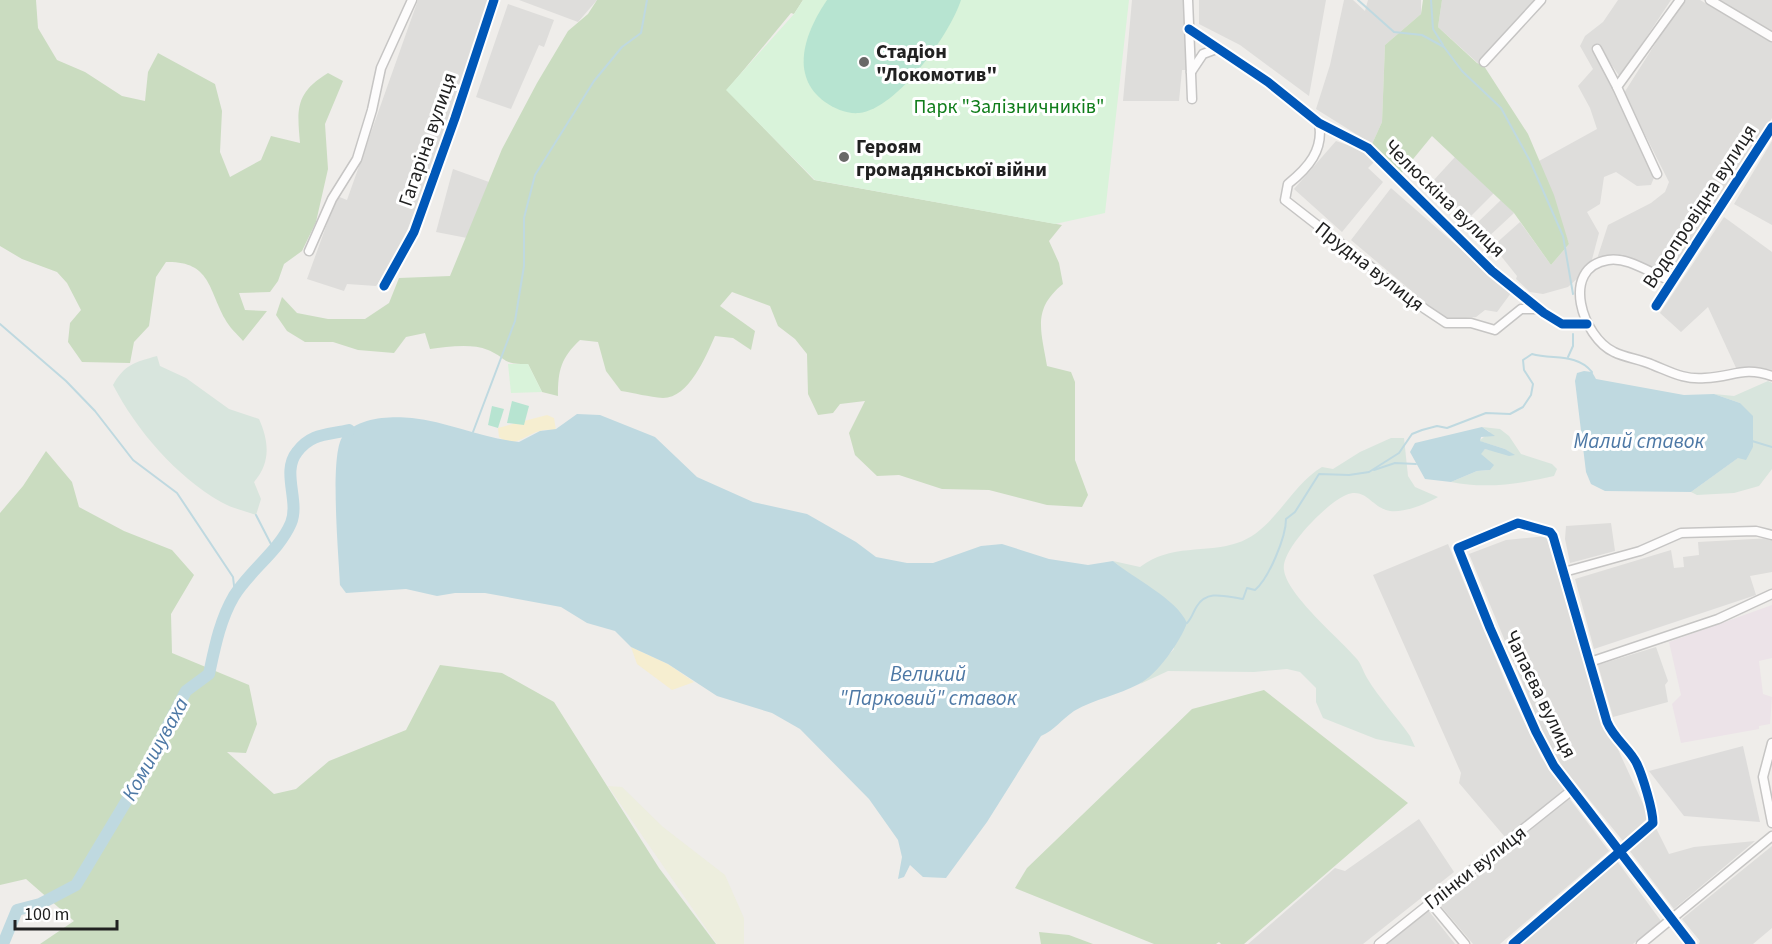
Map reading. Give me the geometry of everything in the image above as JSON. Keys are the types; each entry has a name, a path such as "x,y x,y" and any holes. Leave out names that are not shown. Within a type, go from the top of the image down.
{"street":[{"path":"309,251 332,199 357,159 372,110 381,68 412,0"},
{"name":"Гагаріна вулиця","path":"384,286 414,232 494,0"},
{"path":"1188,0 1192,99"},
{"path":"1484,62 1541,0"},
{"path":"1617,87 1680,0"},
{"path":"1710,0 1772,38"},
{"name":"Челюскіна вулиця","path":"1189,29 1268,82 1319,123 1368,148 1492,271 1539,309 1562,324 1587,324"},
{"path":"1191,72 1203,54 1219,48"},
{"path":"1597,49 1617,87 1656,174"},
{"name":"Прудна вулиця","path":"1319,123 1321,138 1317,152 1300,175 1288,184 1285,200 1425,309 1446,322 1471,323 1495,330 1521,309"},
{"name":"Водопровідна вулиця","path":"1656,306 1772,127"},
{"name":"Водопровідна вулиця","path":"1676,274 1664,278 1627,261 1608,260 1592,268 1581,279 1579,301 1587,324 1611,351 1653,365 1677,377 1704,379 1755,370 1772,376"},
{"path":"1522,295 1521,309 1539,309"},
{"name":"Чапаєва вулиця","path":"1564,572 1550,532 1518,523 1458,548 1536,732 1554,766 1691,944"},
{"path":"1513,944 1653,823 1653,814 1637,763 1613,736 1564,572 1640,551 1682,533 1756,531 1772,535"},
{"path":"1590,662 1718,619 1772,594"},
{"path":"1772,743 1768,771 1772,824"},
{"name":"Глінки вулиця","path":"1379,944 1572,790"},
{"path":"1641,944 1772,836"},
{"path":"1430,902 1465,944"}],"shaded area":[{"path":"418,0 489,0 443,140 393,266 376,286 347,284 344,291 307,279 337,196 347,200"},
{"path":"519,0 597,0 578,22"},
{"path":"1132,0 1184,0 1187,70 1182,70 1179,101 1123,101"},
{"path":"1199,0 1326,0 1309,96 1240,45 1199,24"},
{"path":"1344,0 1353,0 1365,11 1368,0 1421,0 1421,14 1385,45 1382,122 1372,144 1316,109 1330,65"},
{"path":"1442,0 1537,0 1480,65 1438,27"},
{"path":"1618,0 1671,0 1620,77 1599,47 1614,90 1655,175 1651,185 1637,186 1616,172 1604,177 1600,204 1587,212 1599,233 1590,267 1568,287 1543,294 1530,292 1516,279 1517,276 1493,246 1520,222 1551,265 1569,244 1539,161 1597,129 1590,108 1578,86 1593,69 1580,46 1585,36 1603,22"},
{"path":"1683,0 1700,0 1772,42 1772,118 1707,222 1671,274 1663,276 1626,256 1604,257 1596,262 1608,225 1651,203 1665,192 1669,182 1624,93"},
{"path":"1716,0 1772,0 1772,33"},
{"path":"508,4 554,20 544,47 539,45 511,109 476,97"},
{"path":"1336,141 1359,149 1374,162 1368,168 1383,182 1342,232 1294,189"},
{"path":"1772,141 1772,225 1734,204"},
{"path":"1455,157 1494,193 1467,220 1433,181"},
{"path":"453,169 489,182 467,238 436,232"},
{"path":"1391,188 1511,293 1497,312 1485,310 1476,317 1446,320 1351,240"},
{"path":"1501,200 1514,213 1486,239 1475,225"},
{"path":"1724,217 1772,252 1772,370 1759,368 1737,370 1708,307 1681,332 1660,313"},
{"path":"157,356 160,366 186,378 229,409 259,419 265,435 267,452 260,475 254,482 261,499 256,515 225,504 204,491 173,466 146,435 123,402 113,385 117,378 131,365"},
{"path":"1768,381 1772,383 1772,469 1759,486 1734,493 1697,495 1691,492 1753,447 1740,403 1714,394 1734,396"},
{"path":"1482,427 1500,429 1509,436 1521,454 1552,464 1557,469 1554,476 1502,485 1451,482 1477,471 1490,470 1480,454 1485,449 1514,455 1505,449 1479,441 1490,432"},
{"path":"1391,438 1404,438 1408,476 1415,487 1438,497 1413,508 1392,511 1381,508 1358,493 1346,495 1328,507 1297,539 1289,551 1284,570 1287,580 1304,604 1358,660 1367,678 1410,736 1415,747 1376,739 1323,718 1316,702 1316,688 1300,672 1287,669 1254,672 1168,671 1140,684 1174,649 1135,579 1113,561 1140,567 1164,555 1176,552 1237,543 1261,529 1300,485 1322,467 1333,469 1360,452"},
{"path":"1611,523 1615,551 1570,563 1565,539 1566,526"},
{"path":"1546,536 1604,728 1616,745 1649,817 1623,841 1561,765 1546,740 1469,554 1506,540"},
{"path":"1772,538 1772,572 1750,576 1756,595 1594,649 1575,579 1671,550 1674,568 1684,567 1683,557 1699,555 1698,542"},
{"path":"1448,544 1508,688 1541,757 1565,790 1505,837 1459,783 1461,773 1373,575"},
{"path":"1772,605 1772,658 1759,661 1763,694 1772,697 1770,724 1759,726 1759,729 1681,743 1672,704 1681,695 1669,642"},
{"path":"1656,647 1668,681 1665,685 1668,702 1613,717 1598,665"},
{"path":"1743,746 1760,822 1684,816 1649,771"},
{"path":"1569,798 1609,851 1500,944 1473,944 1440,905"},
{"path":"1419,819 1454,872 1363,944 1248,944 1335,868 1345,871"},
{"path":"1655,826 1669,854 1694,847 1755,841 1674,909 1629,850"},
{"path":"1772,846 1772,928 1753,944 1699,944 1700,941 1682,919"},
{"path":"1617,861 1661,921 1633,944 1520,944"},
{"path":"1428,910 1455,944 1388,944"}],"green space":[{"path":"0,0 36,0 38,28 57,60 85,72 122,96 145,101 148,72 158,53 215,84 222,111 220,152 230,177 261,160 271,136 300,143 298,121 300,103 304,95 317,80 328,73 343,81 325,124 328,169 316,222 302,251 284,264 278,281 270,292 239,293 245,310 267,311 243,341 227,322 206,278 200,271 180,263 166,262 156,277 149,326 134,342 130,363 82,362 68,342 70,323 81,310 67,283 57,272 22,259 0,246"},
{"path":"597,0 803,0 794,14 791,13 727,90 814,180 1062,225 1049,241 1059,263 1063,284 1047,302 1043,311 1041,331 1047,366 1071,372 1075,382 1075,460 1088,495 1082,507 1047,505 989,490 942,489 899,475 877,476 855,455 849,433 865,401 840,404 833,413 818,415 808,394 807,354 795,339 778,326 770,306 732,292 720,306 755,331 751,350 733,338 715,336 689,384 672,396 663,398 621,391 606,371 598,342 580,340 569,353 560,372 558,396 542,392 528,364 509,362 481,348 459,346 430,349 425,333 406,337 394,353 358,350 333,342 305,342 287,331 276,315 282,297 297,313 328,319 365,319 389,303 399,278 450,276 502,149 537,83 568,31 588,14"},
{"name":"Парк \"Залізничників\"","path":"803,0 1129,0 1105,213 1055,224 815,180 726,90 794,14"},
{"name":"Стадіон \"Локомотив\"","path":"827,0 961,0 934,50 905,84 874,108 859,113 850,113 833,107 814,91 807,79 804,66 807,39"},
{"path":"1423,0 1442,0 1438,27 1477,63 1484,66 1528,134 1554,195 1569,244 1551,265 1514,213 1432,136 1400,175 1372,144 1382,122 1385,45 1421,14"},
{"path":"508,364 528,364 542,392 511,393"},
{"path":"512,401 529,406 524,425 507,423"},
{"path":"492,406 504,409 498,428 488,425"},
{"path":"46,451 72,482 79,507 124,531 172,550 194,575 171,614 172,653 249,685 257,724 246,753 227,752 274,794 296,789 329,761 406,730 440,665 502,673 554,702 659,868 716,944 40,944 74,921 26,879 0,885 0,513 23,486"},
{"path":"1264,690 1408,803 1244,944 1221,944 1219,942 1216,944 1154,944 1015,888 1027,868 1192,709"},
{"path":"608,786 622,787 663,827 725,875 744,918 744,944 717,944"},
{"path":"1039,932 1069,935 1093,944 1041,944"}],"sand":[{"path":"547,415 554,418 556,430 542,430 515,442 505,441 499,437 498,428"},
{"path":"631,647 668,664 694,682 672,690 637,664"}],"water":[{"name":"Малий ставок","path":"1592,372 1596,379 1684,395 1714,394 1740,403 1753,416 1753,447 1746,460 1738,458 1691,492 1605,491 1591,484 1586,472 1575,381 1577,373"},
{"name":"Великий \"Парковий\" ставок","path":"577,414 600,415 655,437 697,477 753,502 807,514 856,542 876,557 907,563 933,563 981,546 1002,544 1049,559 1088,565 1113,561 1164,597 1182,614 1187,623 1167,657 1146,680 1074,711 1041,736 987,822 946,878 923,877 910,865 904,877 898,879 902,857 898,840 869,799 800,729 772,713 717,696 668,664 631,647 615,631 587,623 561,607 485,593 455,593 437,596 406,589 346,593 340,585 336,463 339,446 343,436 349,430 375,419 412,418 519,442 540,431 556,429"},
{"path":"1482,427 1495,436 1481,437 1480,441 1505,449 1515,455 1509,456 1485,449 1481,454 1494,465 1490,470 1477,471 1451,482 1425,479 1410,452 1415,443"}],"waterway":[{"path":"473,432 515,321 524,266 524,218 535,175 594,81 622,47 641,33 647,0"},
{"path":"1358,0 1394,32 1422,35 1444,47 1462,71 1501,108 1530,161 1563,236 1573,294"},
{"path":"1431,0 1433,29 1443,45"},
{"path":"0,324 66,381 95,411 133,460 177,493 233,577 235,594"},
{"path":"1568,357 1573,346 1573,334"},
{"path":"1187,623 1197,606 1206,597 1218,595 1243,599 1247,588 1255,590 1276,557 1286,519 1295,512 1319,474 1349,475 1369,472 1399,453 1412,434 1437,426 1447,428 1486,413 1510,414 1523,407 1531,395 1533,384 1524,370 1523,360 1532,354 1579,362 1592,372"},
{"name":"Комишуваха","path":"3,944 17,910 40,904 76,885 142,775 186,691 209,674 216,643 229,605 248,578 279,543 291,523 293,505 290,477 297,452 314,438 349,430"},
{"path":"1752,441 1772,447"},
{"path":"1374,470 1395,463 1416,464"},
{"path":"256,515 273,548"}],"cycle path":[{"path":"384,286 414,232 494,0"},
{"path":"1189,29 1268,82 1319,123 1368,148 1492,271 1544,313 1562,324 1587,324"},
{"path":"1656,306 1772,127"},
{"path":"1513,944 1653,823 1637,764 1607,722 1553,536 1550,532 1518,523 1458,548 1490,628 1536,732 1554,766 1691,944"}],"place":[{"name":"Стадіон \"Локомотив\"","path":"864,62"},
{"name":"Героям громадянської війни","path":"844,157"}]}
